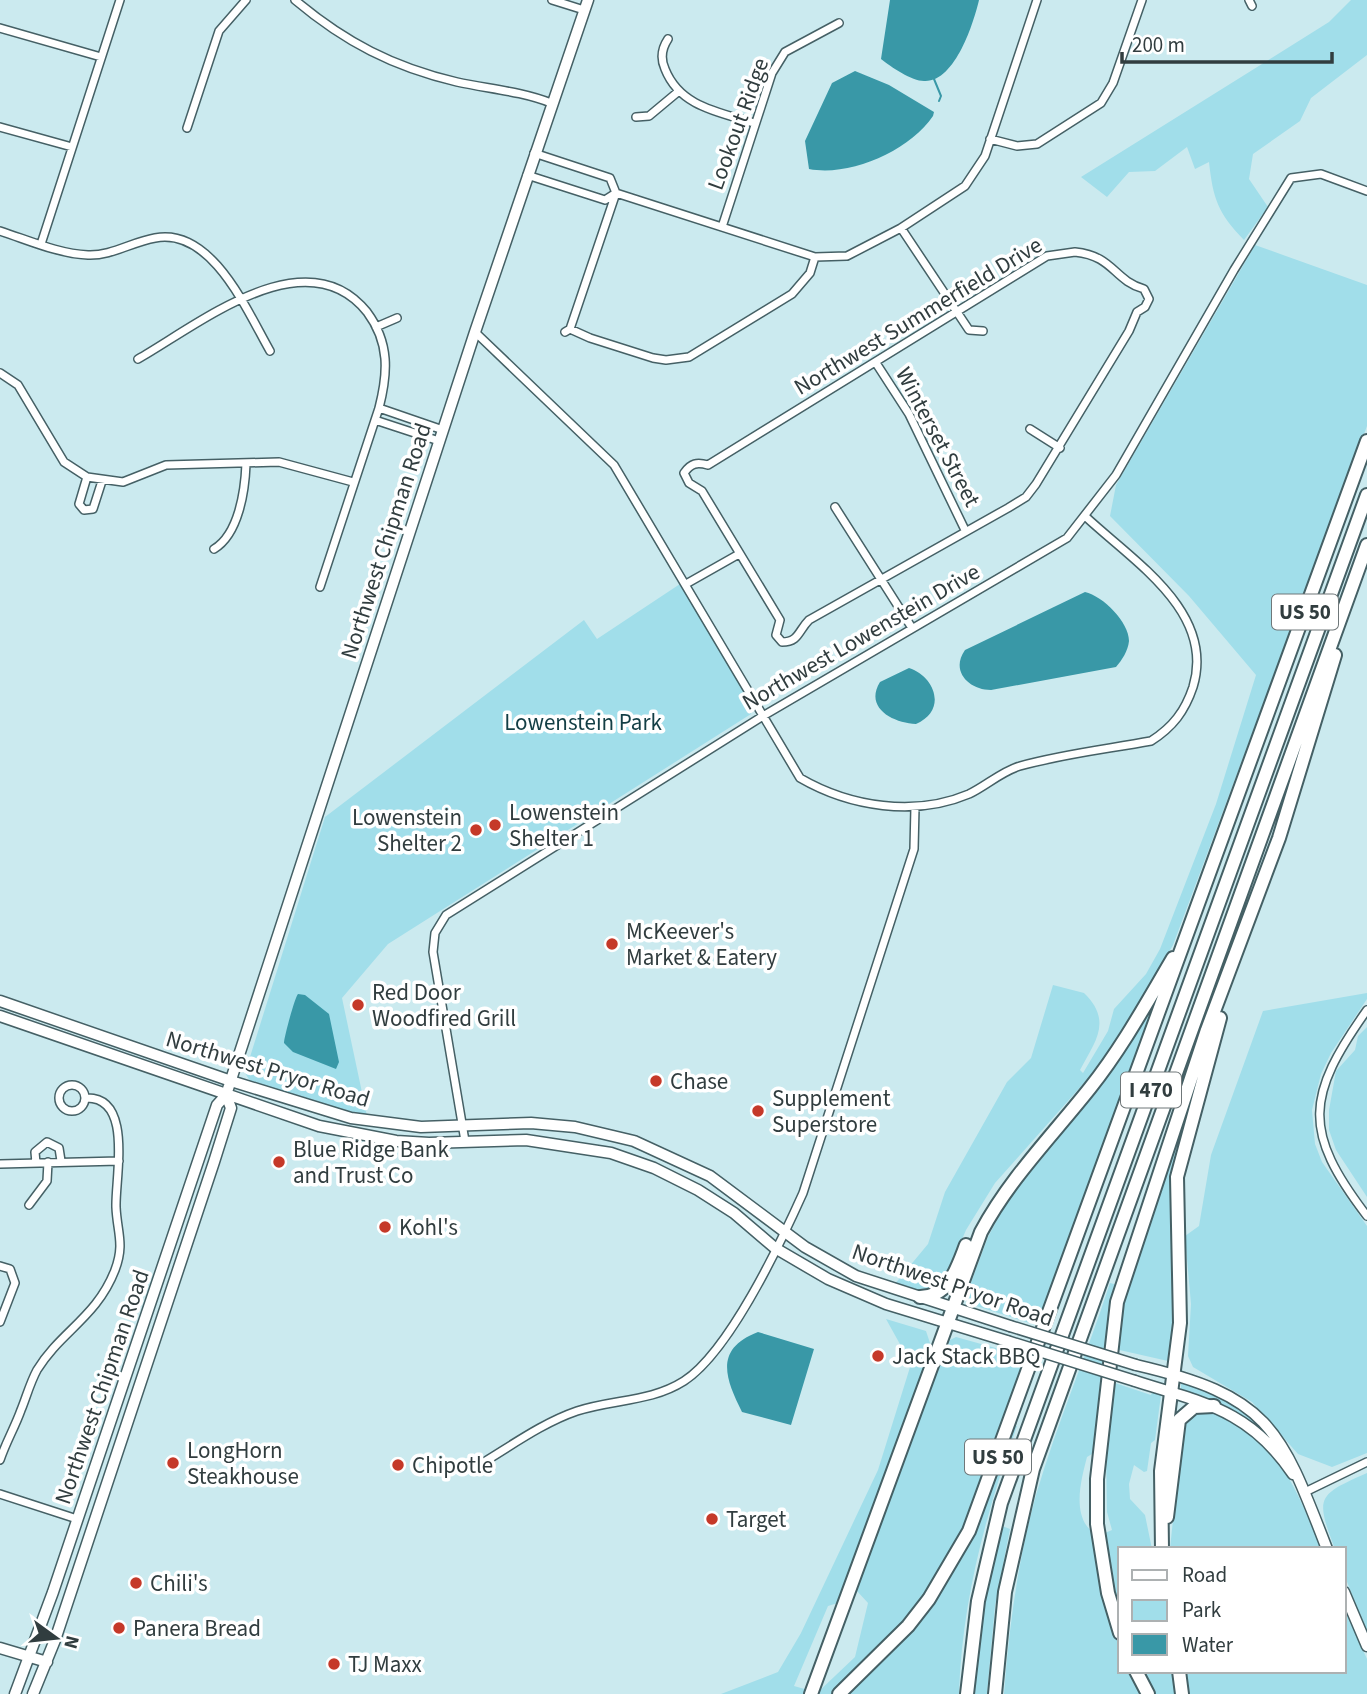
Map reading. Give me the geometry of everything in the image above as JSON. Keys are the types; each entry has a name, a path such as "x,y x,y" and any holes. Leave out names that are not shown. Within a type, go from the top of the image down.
{"highway":[{"name":"US 50","path":"839,1694 922,1608 970,1531 1367,441"},
{"name":"I 470","path":"967,1694 978,1601 1001,1503 1367,495"},
{"path":"1118,1626 1108,1593 1097,1513 1097,1479 1117,1302 1207,1030 1239,950 1300,775 1366,547"},
{"name":"I 470","path":"995,1694 1005,1592 1033,1469 1366,547"},
{"path":"811,1694 946,1323 972,1254 992,1211 1044,1142 1090,1089 1119,1048 1188,933"},
{"path":"1162,1547 1161,1471 1180,1323 1177,1177 1239,950"},
{"path":"920,1297 934,1296 944,1289 988,1205 1013,1171 1044,1142"},
{"path":"1162,1547 1177,1426 1182,1415 1194,1407 1214,1406"},
{"path":"1137,1673 1148,1694"},
{"path":"1179,1673 1182,1693"}],"main road":[{"name":"Northwest Chipman Road","path":"15,1694 30,1657 217,1105 226,1095 231,1082 439,441 586,5"},
{"name":"Northwest Pryor Road","path":"0,1001 231,1082 351,1118 421,1126 531,1123 575,1127 634,1142 710,1176 805,1247 856,1276 1136,1365 1174,1374 1223,1392 1259,1418 1286,1451 1325,1547"},
{"name":"Northwest Pryor Road","path":"0,1016 319,1126 362,1136 429,1143 526,1140 568,1144 632,1160 698,1190 734,1213 775,1248 859,1293 946,1323 1214,1406 1253,1427 1273,1446 1305,1492"},
{"name":"Northwest Chipman Road","path":"33,1694 47,1662 231,1108 226,1095"},
{"path":"175,1231 180,1263"},
{"path":"77,1519 82,1528 83,1549"},
{"path":"1346,1597 1367,1646"},
{"path":"0,1648 47,1662"}],"street":[{"path":"41,244 120,0"},
{"path":"187,128 219,31 246,0"},
{"path":"295,0 332,32 364,50 447,79 501,88 551,103"},
{"path":"552,0 586,5"},
{"path":"616,193 815,257 847,256 901,228 965,186 981,164 1037,0"},
{"path":"990,139 1017,146 1037,144 1101,103 1113,83 1142,0"},
{"name":"Lookout Ridge","path":"722,227 772,73 785,52 839,23"},
{"path":"0,28 100,57"},
{"path":"668,39 663,46 662,63 668,78 690,101 709,110 754,123"},
{"path":"636,117 649,116 679,90"},
{"path":"0,127 72,147"},
{"path":"534,153 610,178 616,193 568,331 653,358 666,360 689,357 792,295 810,273 815,257"},
{"name":"Northwest Lowenstein Drive","path":"465,1141 433,952 435,933 446,915 763,716 1054,548 1086,517 1116,475 1234,270 1292,178 1321,174 1367,191"},
{"path":"527,175 605,200 616,193"},
{"path":"901,228 955,313 969,330 983,331"},
{"path":"0,231 89,255 158,237 180,240 200,249 214,262 241,300 270,351"},
{"name":"Northwest Summerfield Drive","path":"1061,253 1096,255 1114,267 1128,284 1144,289 1149,299 1145,307 1137,312 1060,448 1027,497 809,620 798,638 791,642 782,642 776,635 780,620 702,491 689,483 684,473 690,465 708,465 955,313 1047,256 1061,253"},
{"path":"138,359 241,300 273,285 293,281 321,284 360,304 376,327 384,345 387,367 379,408 320,587"},
{"path":"376,327 397,317"},
{"path":"475,332 609,459 800,778 827,793 902,808 937,806 970,793 1017,767 1152,741 1170,729 1187,704 1196,676 1193,631 1177,603 1086,517"},
{"name":"Winterset Street","path":"876,363 909,414 965,530"},
{"path":"0,373 18,385 27,396 64,461 87,477 123,482 166,465 295,464 354,482"},
{"path":"379,408 443,430"},
{"path":"375,420 439,441"},
{"path":"1030,429 1060,448"},
{"path":"215,549 224,543 234,521 245,485 246,464"},
{"path":"87,477 79,504 84,510 93,509 102,481"},
{"path":"835,507 912,628"},
{"path":"686,584 739,554"},
{"path":"479,1465 558,1418 581,1410 651,1397 687,1379 740,1318 775,1248 786,1232 803,1193 911,857 915,807"},
{"path":"1367,1010 1327,1074 1319,1105 1319,1125 1329,1160 1367,1216"},
{"path":"0,1460 37,1370 95,1308 116,1267 123,1237 116,1210 119,1161 116,1122 107,1104 94,1098 85,1098"},
{"path":"36,1163 35,1152 47,1142 59,1149 61,1161"},
{"path":"0,1164 119,1161"},
{"path":"29,1205 47,1181 48,1162"},
{"path":"0,1266 10,1269 15,1283 0,1322"},
{"path":"1305,1492 1367,1462"},
{"path":"0,1494 77,1519"}],"green space":[{"path":"1351,0 1367,0 1367,55 1311,98 1300,121 1253,154 1249,179 1268,207 1244,240 1228,222 1218,205 1209,162 1195,169 1187,147 1155,171 1129,172 1107,197 1081,177 1329,22"},
{"path":"1255,245 1367,285 1367,426 1173,945 1107,1057 995,1183 966,1230 944,1281 929,1292 894,1285 928,1244 945,1192 1007,1082 1031,1058 1053,985 1084,993 1098,1013 1096,1041 1080,1070 1083,1073 1108,1031 1114,1009 1146,974 1160,949 1216,804 1256,675 1189,596 1110,516 1116,485"},
{"name":"Lowenstein Park","path":"680,584 752,705 751,714 388,944 342,998 367,1116 252,1084 245,1073 325,817 584,620 597,639"},
{"path":"1367,993 1367,999 1331,1053 1321,1074 1312,1110 1315,1144 1322,1162 1367,1226 1367,1453 1332,1467 1298,1454 1252,1402 1193,1367 1188,1356 1191,1304 1185,1236 1199,1226 1211,1155 1263,1011"},
{"path":"1157,997 1039,1326 970,1304 966,1296 988,1237 1007,1201 1110,1068"},
{"path":"1367,1027 1367,1197 1336,1150 1329,1130 1329,1110 1336,1071 1355,1050 1358,1036"},
{"path":"1178,1140 1171,1215 1176,1311 1173,1345 1168,1361 1115,1349 1127,1284"},
{"path":"1110,1283 1118,1285 1098,1438 1092,1454 1087,1457 1080,1508 1082,1518 1094,1533 1114,1619 1118,1673 1133,1673 1145,1694 1004,1694 1015,1593 1030,1519 1053,1441"},
{"path":"886,1319 926,1331 931,1346 841,1602 828,1606 794,1686 808,1690 806,1694 721,1694 778,1672 801,1633 878,1470 911,1364"},
{"path":"956,1337 1028,1357 979,1496 954,1550 916,1608 831,1694 816,1694 855,1657 868,1603 857,1591 936,1369 950,1340"},
{"path":"1181,1381 1210,1390 1233,1403 1273,1442 1253,1424 1231,1410 1181,1391"},
{"path":"1112,1382 1151,1395 1152,1392 1161,1395 1155,1440 1151,1443 1147,1471 1144,1472 1134,1465 1129,1484 1130,1499 1145,1515 1152,1547 1118,1547 1118,1609 1110,1579 1105,1533 1112,1530 1107,1512 1106,1449"},
{"path":"1196,1411 1221,1414 1242,1424 1261,1440 1291,1482 1320,1547 1170,1547 1183,1421"},
{"path":"1014,1426 1017,1426 995,1491 970,1591 959,1694 845,1694 911,1627 946,1583 977,1526"},
{"path":"1367,1473 1367,1633 1346,1579 1346,1547 1334,1547 1323,1508 1330,1493"},
{"path":"1002,1526 1010,1529 995,1606 987,1694 973,1694 981,1621"},
{"path":"1346,1613 1367,1659 1367,1694 1190,1694 1186,1673 1346,1673"},
{"path":"1143,1673 1175,1673 1179,1694 1154,1694"}],"water":[{"path":"890,0 979,0 961,50 954,62 935,79 914,79 881,59"},
{"path":"855,71 889,85 934,112 933,116 909,140 877,159 842,169 809,169 805,141 832,83"},
{"path":"1085,592 1107,604 1125,626 1129,641 1116,667 991,690 976,687 964,678 960,665 965,650"},
{"path":"909,668 926,679 934,694 932,711 916,724 890,717 878,706 876,699 880,682"},
{"path":"298,994 305,995 329,1014 339,1062 336,1069 293,1052 284,1043"},
{"path":"758,1332 814,1349 791,1425 742,1412 731,1388 727,1366 729,1356 744,1339"}],"waterway":[{"path":"934,79 941,96 939,101"}],"place":[{"name":"Lowenstein Shelter 1","path":"495,825"},
{"name":"Lowenstein Shelter 2","path":"476,830"},
{"name":"McKeever's Market & Eatery","path":"612,944"},
{"name":"Red Door Woodfired Grill","path":"358,1005"},
{"name":"Chase","path":"656,1081"},
{"name":"Supplement Superstore","path":"758,1111"},
{"name":"Blue Ridge Bank and Trust Co","path":"279,1162"},
{"name":"Kohl's","path":"385,1227"},
{"name":"Jack Stack BBQ","path":"878,1356"},
{"name":"LongHorn Steakhouse","path":"173,1463"},
{"name":"Chipotle","path":"398,1465"},
{"name":"Target","path":"712,1519"},
{"name":"Chili's","path":"136,1583"},
{"name":"Panera Bread","path":"119,1628"},
{"name":"TJ Maxx","path":"334,1664"}]}
